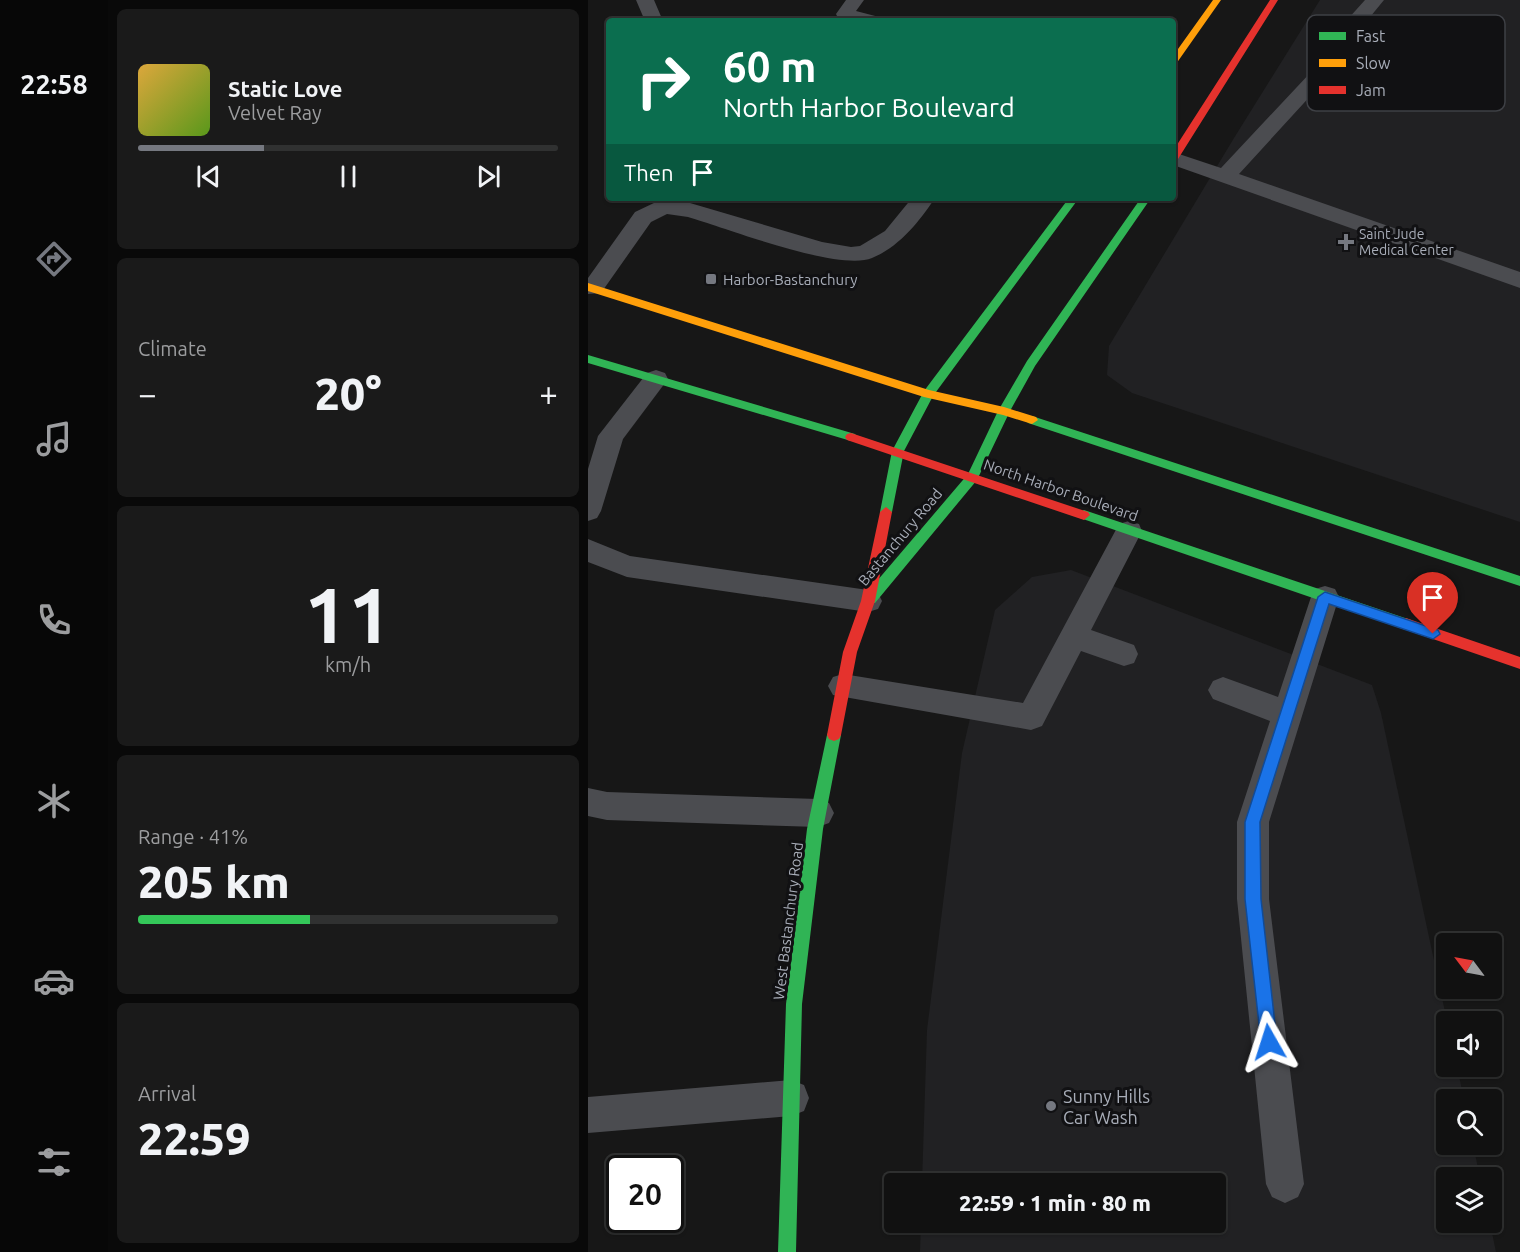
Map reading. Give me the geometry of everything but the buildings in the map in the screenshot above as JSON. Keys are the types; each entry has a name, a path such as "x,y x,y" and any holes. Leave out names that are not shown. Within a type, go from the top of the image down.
{"main road":[{"path":"1176,58 1217,0"},
{"path":"1176,153 1274,0"},
{"name":"Bastanchury Road","path":"868,601 898,451 928,394 1072,201"},
{"name":"Bastanchury Road","path":"868,601 974,477 1004,411 1031,364 1144,201"},
{"path":"590,287 928,394 1004,411 1520,582"},
{"name":"North Harbor Boulevard","path":"588,359 898,451 1520,663"},
{"name":"West Bastanchury Road","path":"787,1252 794,1004 818,813 850,652 868,601"}],"lane":[{"path":"645,0 653,18"},
{"path":"1362,15 1375,0"},
{"path":"830,18 850,7 867,18"},
{"path":"1225,176 1307,88"},
{"path":"1176,159 1520,280"},
{"path":"590,287 643,217 664,207 690,210 820,249 851,254 865,253 893,236 922,201"},
{"path":"588,511 599,435 656,379"},
{"path":"843,686 1031,717 1128,531"},
{"path":"588,550 627,566 868,601"},
{"path":"1285,1184 1253,899 1253,822 1325,597"},
{"path":"1074,636 1124,654"},
{"path":"1223,690 1288,714"},
{"path":"588,802 607,806 818,813"},
{"path":"588,1115 791,1098"}],"shaded area":[{"name":"Saint Jude Medical Center","path":"1320,0 1520,0 1520,522 1132,393 1107,375 1109,346 1307,21 1307,111 1505,111 1505,15 1311,15"},
{"path":"1071,570 1372,685 1381,713 1436,970 1436,999 1442,999 1445,1011 1436,1011 1436,1077 1459,1077 1462,1089 1436,1089 1436,1155 1475,1155 1478,1167 1436,1167 1436,1233 1492,1233 1496,1252 920,1252 921,1233 1226,1233 1226,1173 922,1173 927,1030 962,753 995,610 1032,577"}],"traffic: fast":[{"path":"886,512 898,451 928,394 1072,201"},
{"path":"870,599 973,477 1004,411 1031,364 1144,201"},
{"path":"588,359 851,437"},
{"path":"1032,420 1520,581"},
{"path":"1084,515 1406,624"},
{"path":"787,1252 794,1004 815,829 834,735"}],"traffic: slow":[{"path":"1176,58 1217,0"},
{"path":"588,287 928,394 1004,411 1032,420"}],"traffic: jam":[{"path":"1176,154 1274,0"},
{"path":"851,437 1084,515"},
{"path":"834,735 850,652 868,601 886,512"},
{"path":"1406,624 1520,663"}],"place":[{"name":"Saint Jude Medical Center","path":"1346,242"},
{"name":"Harbor-Bastanchury","path":"711,279"},
{"name":"Sunny Hills Car Wash","path":"1051,1106"}],"route":[{"path":"1269,1042 1253,899 1253,822 1325,597 1433,634"}]}
